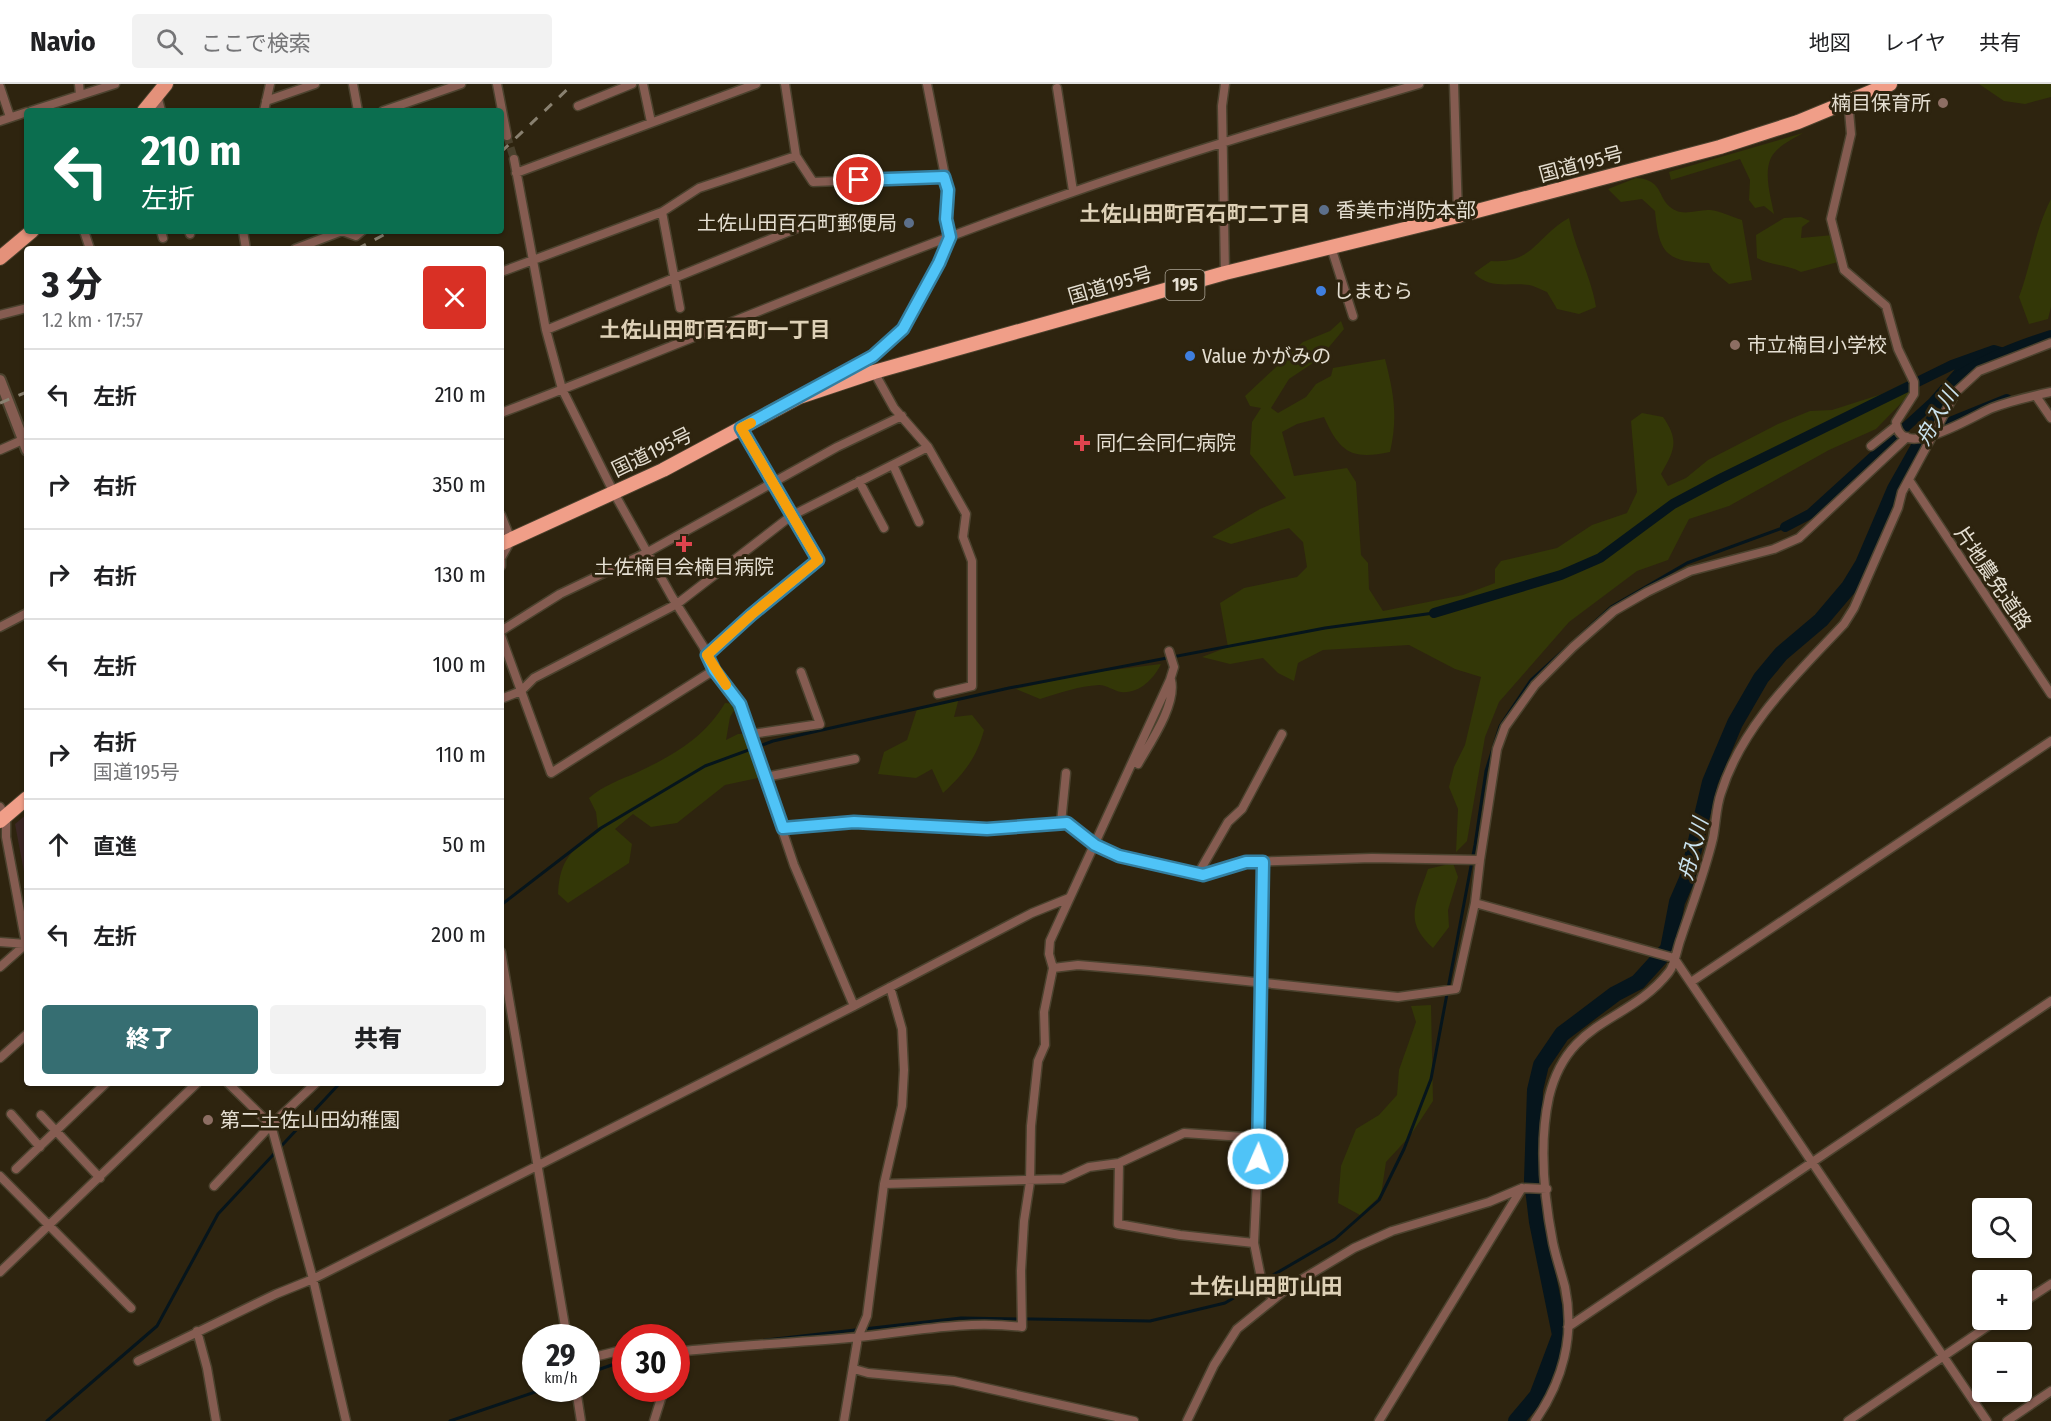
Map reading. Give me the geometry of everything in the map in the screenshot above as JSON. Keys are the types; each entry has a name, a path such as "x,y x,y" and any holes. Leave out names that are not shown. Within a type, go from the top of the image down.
{"highway":[{"name":"国道195号","path":"506,542 614,493 799,397 874,372 1225,273 1458,216 1719,147 1798,122 1890,84"},
{"path":"2,815 24,800"}],"main road":[{"path":"147,108 162,90"},
{"path":"0,258 28,234"}],"street":[{"path":"79,84 80,95"},
{"path":"47,108 115,84"},
{"path":"265,108 270,84"},
{"path":"266,101 315,84"},
{"path":"353,84 357,108"},
{"path":"392,108 461,84"},
{"path":"497,84 502,108"},
{"path":"578,106 632,84"},
{"path":"643,84 651,123"},
{"path":"516,173 756,84"},
{"path":"785,84 796,156 813,182 944,177"},
{"path":"799,397 873,356 903,329 939,263 950,237 946,219 948,190 927,84"},
{"path":"1225,84 1223,142 1225,273"},
{"path":"504,412 1073,191 1223,142 1419,84"},
{"path":"1454,84 1458,216"},
{"path":"0,87 10,117"},
{"path":"1057,88 1073,191"},
{"path":"161,108 162,90"},
{"path":"1845,102 1849,111 1851,134 1832,210 1833,230 1844,270 1886,306 1898,349 1914,386 1898,416 1897,428 1906,437"},
{"path":"0,121 24,113"},
{"path":"504,120 507,136"},
{"path":"504,271 662,212 699,188 796,156"},
{"path":"514,159 546,330 562,389 614,493 714,670 740,704 753,736 794,865 854,1006"},
{"path":"662,212 680,308"},
{"path":"546,330 810,223"},
{"path":"303,246 334,234"},
{"path":"1331,247 1353,316"},
{"path":"0,315 24,309"},
{"path":"1535,1421 1558,1382 1564,1361 1568,1327 1565,1289 1553,1242 1547,1189 1545,1128 1549,1097 1564,1059 1582,1037 1651,992 1671,971 1705,868 1721,793 1739,750 1757,722 1786,686 1849,616 1927,436 1956,392 1979,371 2051,343"},
{"path":"874,372 894,408 928,447 966,514 963,537 972,561 972,686 938,694"},
{"path":"0,380 24,438"},
{"path":"1053,968 1078,965 1260,981 1398,997 1456,989 1475,903 1478,860 1497,749 1505,727 1535,685 1614,611 1647,592 1690,571 1774,549 1799,538 1906,437 1940,435 1992,408 2051,392"},
{"path":"2036,396 2051,418"},
{"path":"504,629 560,594 648,552 772,483 902,416"},
{"path":"707,655 818,560 741,428"},
{"path":"1871,446 1897,428"},
{"path":"0,450 24,444"},
{"path":"504,698 521,691 534,678 677,604 791,516 928,447"},
{"path":"893,465 919,522"},
{"name":"片地農免道路","path":"1908,480 2051,694"},
{"path":"859,481 884,528"},
{"path":"0,627 24,615"},
{"path":"504,644 551,773 714,670"},
{"path":"690,1351 858,1337 955,1325 995,1324 1022,1327 1023,1241 1030,1182 1031,1126 1036,1072 1045,1045 1044,1012 1053,968 1049,954 1050,941 1170,680 1174,667 1169,651"},
{"path":"753,736 820,724 801,672"},
{"path":"1198,874 1228,822 1242,809 1282,734"},
{"path":"1691,982 2051,741"},
{"path":"766,777 855,759"},
{"path":"1061,823 1066,773"},
{"path":"2,815 24,933"},
{"path":"783,828 854,822 987,829 1067,823 1095,845 1119,856 1203,875 1246,862 1372,858 1478,860"},
{"path":"1263,862 1259,1138 1254,1243 1263,1288 1274,1298"},
{"path":"138,1361 197,1331 313,1279 854,1006 1032,913 1069,898"},
{"path":"1475,903 1674,958 1987,1421"},
{"path":"0,942 24,944"},
{"path":"0,967 24,946"},
{"path":"504,969 565,1324"},
{"path":"844,1421 858,1337 864,1320 884,1184 902,1106 904,1070 902,1029 890,987"},
{"path":"1568,1327 2051,1001"},
{"path":"0,1058 24,1037"},
{"path":"16,1169 103,1086"},
{"path":"0,1272 194,1086"},
{"path":"231,1086 271,1125 313,1279 346,1421"},
{"path":"214,1186 271,1125 313,1086"},
{"path":"10,1114 40,1146"},
{"path":"41,1115 100,1178"},
{"path":"884,1184 1030,1182 1063,1179 1089,1167 1119,1163 1184,1132 1259,1138"},
{"path":"1119,1163 1118,1224 1180,1235 1254,1243"},
{"path":"0,1176 131,1308"},
{"path":"1187,1421 1214,1365 1237,1329 1274,1298 1354,1248 1392,1231 1489,1202 1522,1188 1547,1189"},
{"path":"1379,1421 1522,1188"},
{"path":"2032,1296 2051,1284"},
{"path":"1848,1421 1982,1330"},
{"path":"197,1331 207,1368 216,1421"},
{"path":"854,1369 868,1373 954,1381 1134,1421"},
{"path":"2007,1421 2051,1391"},
{"path":"578,1402 581,1421"},
{"path":"654,1421 660,1402"}],"shaded area":[{"path":"24,816 24,872 15,824"}],"green space":[{"path":"1979,84 2051,84 2051,97 2025,104 2004,101"},
{"path":"1803,133 1781,146 1771,158 1768,182 1774,214 1764,206 1755,208 1749,200 1750,180 1740,159 1671,180 1669,172"},
{"path":"1636,178 1646,180 1657,187 1670,207 1677,211 1710,210 1742,220 1752,280 1729,284 1713,271 1709,263 1683,260 1667,252 1659,237 1655,211 1642,199 1621,202 1608,189"},
{"path":"2051,199 2051,307 2048,319 2029,324 2019,297 2041,223"},
{"path":"1801,217 1810,221 1802,227 1801,238 1833,235 1838,262 1801,272 1757,258 1756,235 1784,218"},
{"path":"1569,218 1591,284 1596,307 1579,314 1557,309 1547,292 1538,288 1522,284 1487,282 1474,273 1491,261 1505,261 1526,253"},
{"path":"1341,321 1344,329 1319,359 1289,379 1271,408 1278,413 1306,397 1316,384 1331,376 1333,368 1385,359 1394,406 1394,428 1390,452 1366,455 1349,451 1336,439 1324,417 1297,424 1282,432 1294,476 1347,468 1356,482 1361,555 1368,563 1369,589 1383,611 1463,595 1495,583 1495,569 1501,561 1557,548 1592,525 1627,513 1637,492 1631,421 1642,413 1663,417 1672,433 1672,452 1661,474 1668,486 1686,478 1708,460 1778,424 1810,411 1832,410 1882,394 1908,381 1909,395 1876,429 1829,450 1729,506 1689,519 1668,560 1637,571 1569,622 1499,702 1485,737 1467,841 1456,852 1458,809 1449,787 1454,767 1465,745 1481,677 1455,669 1409,645 1323,650 1298,663 1294,681 1278,673 1263,658 1230,664 1202,657 1228,647 1220,603 1244,588 1297,577 1307,567 1303,542 1289,528 1231,544 1212,537 1260,509 1286,498 1250,454 1252,422 1261,408 1250,406 1245,396 1303,342 1330,331"},
{"path":"1161,664 1145,684 1134,691 1118,691 1099,685 1077,688 1040,699 1016,689 1088,673"},
{"path":"959,698 954,717 972,715 984,730 978,749 969,764 943,793 932,769 916,778 878,774 884,752 907,740 917,709"},
{"path":"725,703 738,704 730,717 726,740 738,734 754,734 761,759 758,778 725,785 677,823 651,827 633,814 615,829 632,844 629,863 568,903 558,894 561,871 574,850 598,829 596,812 589,798 606,786 651,766 688,744 708,726"},
{"path":"1453,863 1458,877 1448,910 1449,927 1433,948 1418,929 1415,920 1417,902 1428,869"},
{"path":"1431,1005 1433,1101 1410,1136 1386,1162 1381,1195 1360,1215 1338,1203 1341,1166 1356,1129 1379,1115 1397,1095 1399,1070 1416,1022 1411,1006"}],"waterway":[{"name":"舟入川","path":"1516,1421 1537,1396 1560,1335 1537,1222 1532,1180 1535,1090 1541,1065 1562,1034 1615,994 1638,982 1668,949 1677,902 1687,879 1710,782 1735,723 1761,678 1781,654 1821,620 1849,587 1863,564 1895,489 1956,381 2002,356 2051,338"},
{"path":"1434,613 1561,575 1600,558 1673,504 1722,478 1952,365 1994,350 2004,353"},
{"path":"1785,527 1810,514 1932,403 1960,371 1981,362"},
{"path":"1928,431 2007,399"},
{"path":"758,1341 961,1318 1150,1321 1225,1303 1335,1239 1379,1200 1404,1149 1431,1079 1475,845 1486,771 1500,726 1531,680 1611,607 1687,563 1785,527"},
{"path":"504,903 601,828 705,766 773,741 1009,688 1325,628 1434,613"},
{"path":"47,1421 157,1326 218,1214 337,1086"},
{"path":"600,1369 612,1365"},
{"path":"450,1421 522,1396"}],"tunnel":[{"path":"507,136 514,159"}],"railway":[{"path":"504,149 573,84"},
{"path":"363,246 385,234"},
{"path":"0,403 24,393"}],"slow traffic":[{"path":"726,685 714,670 707,655 818,560 741,428 751,423"}],"place":[{"name":"楠目保育所","path":"1943,103"},
{"name":"香美市消防本部","path":"1324,210"},
{"name":"土佐山田百石町郵便局","path":"909,223"},
{"name":"しまむら","path":"1321,291"},
{"name":"市立楠目小学校","path":"1735,345"},
{"name":"Value かがみの","path":"1190,356"},
{"name":"同仁会同仁病院","path":"1082,443"},
{"name":"土佐楠目会楠目病院","path":"684,544"},
{"name":"第二土佐山田幼稚園","path":"208,1120"}],"district":[{"name":"土佐山田町百石町二丁目","path":"1195,214"},
{"name":"土佐山田町百石町一丁目","path":"715,330"},
{"name":"土佐山田町山田","path":"1266,1286"}],"route":[{"path":"859,180 944,177 948,190 946,219 950,237 939,263 903,329 873,356 741,428 818,560 707,655 714,670 740,704 754,738 783,828 854,822 987,829 1067,823 1095,845 1119,856 1203,875 1246,862 1263,862 1258,1159"}]}
